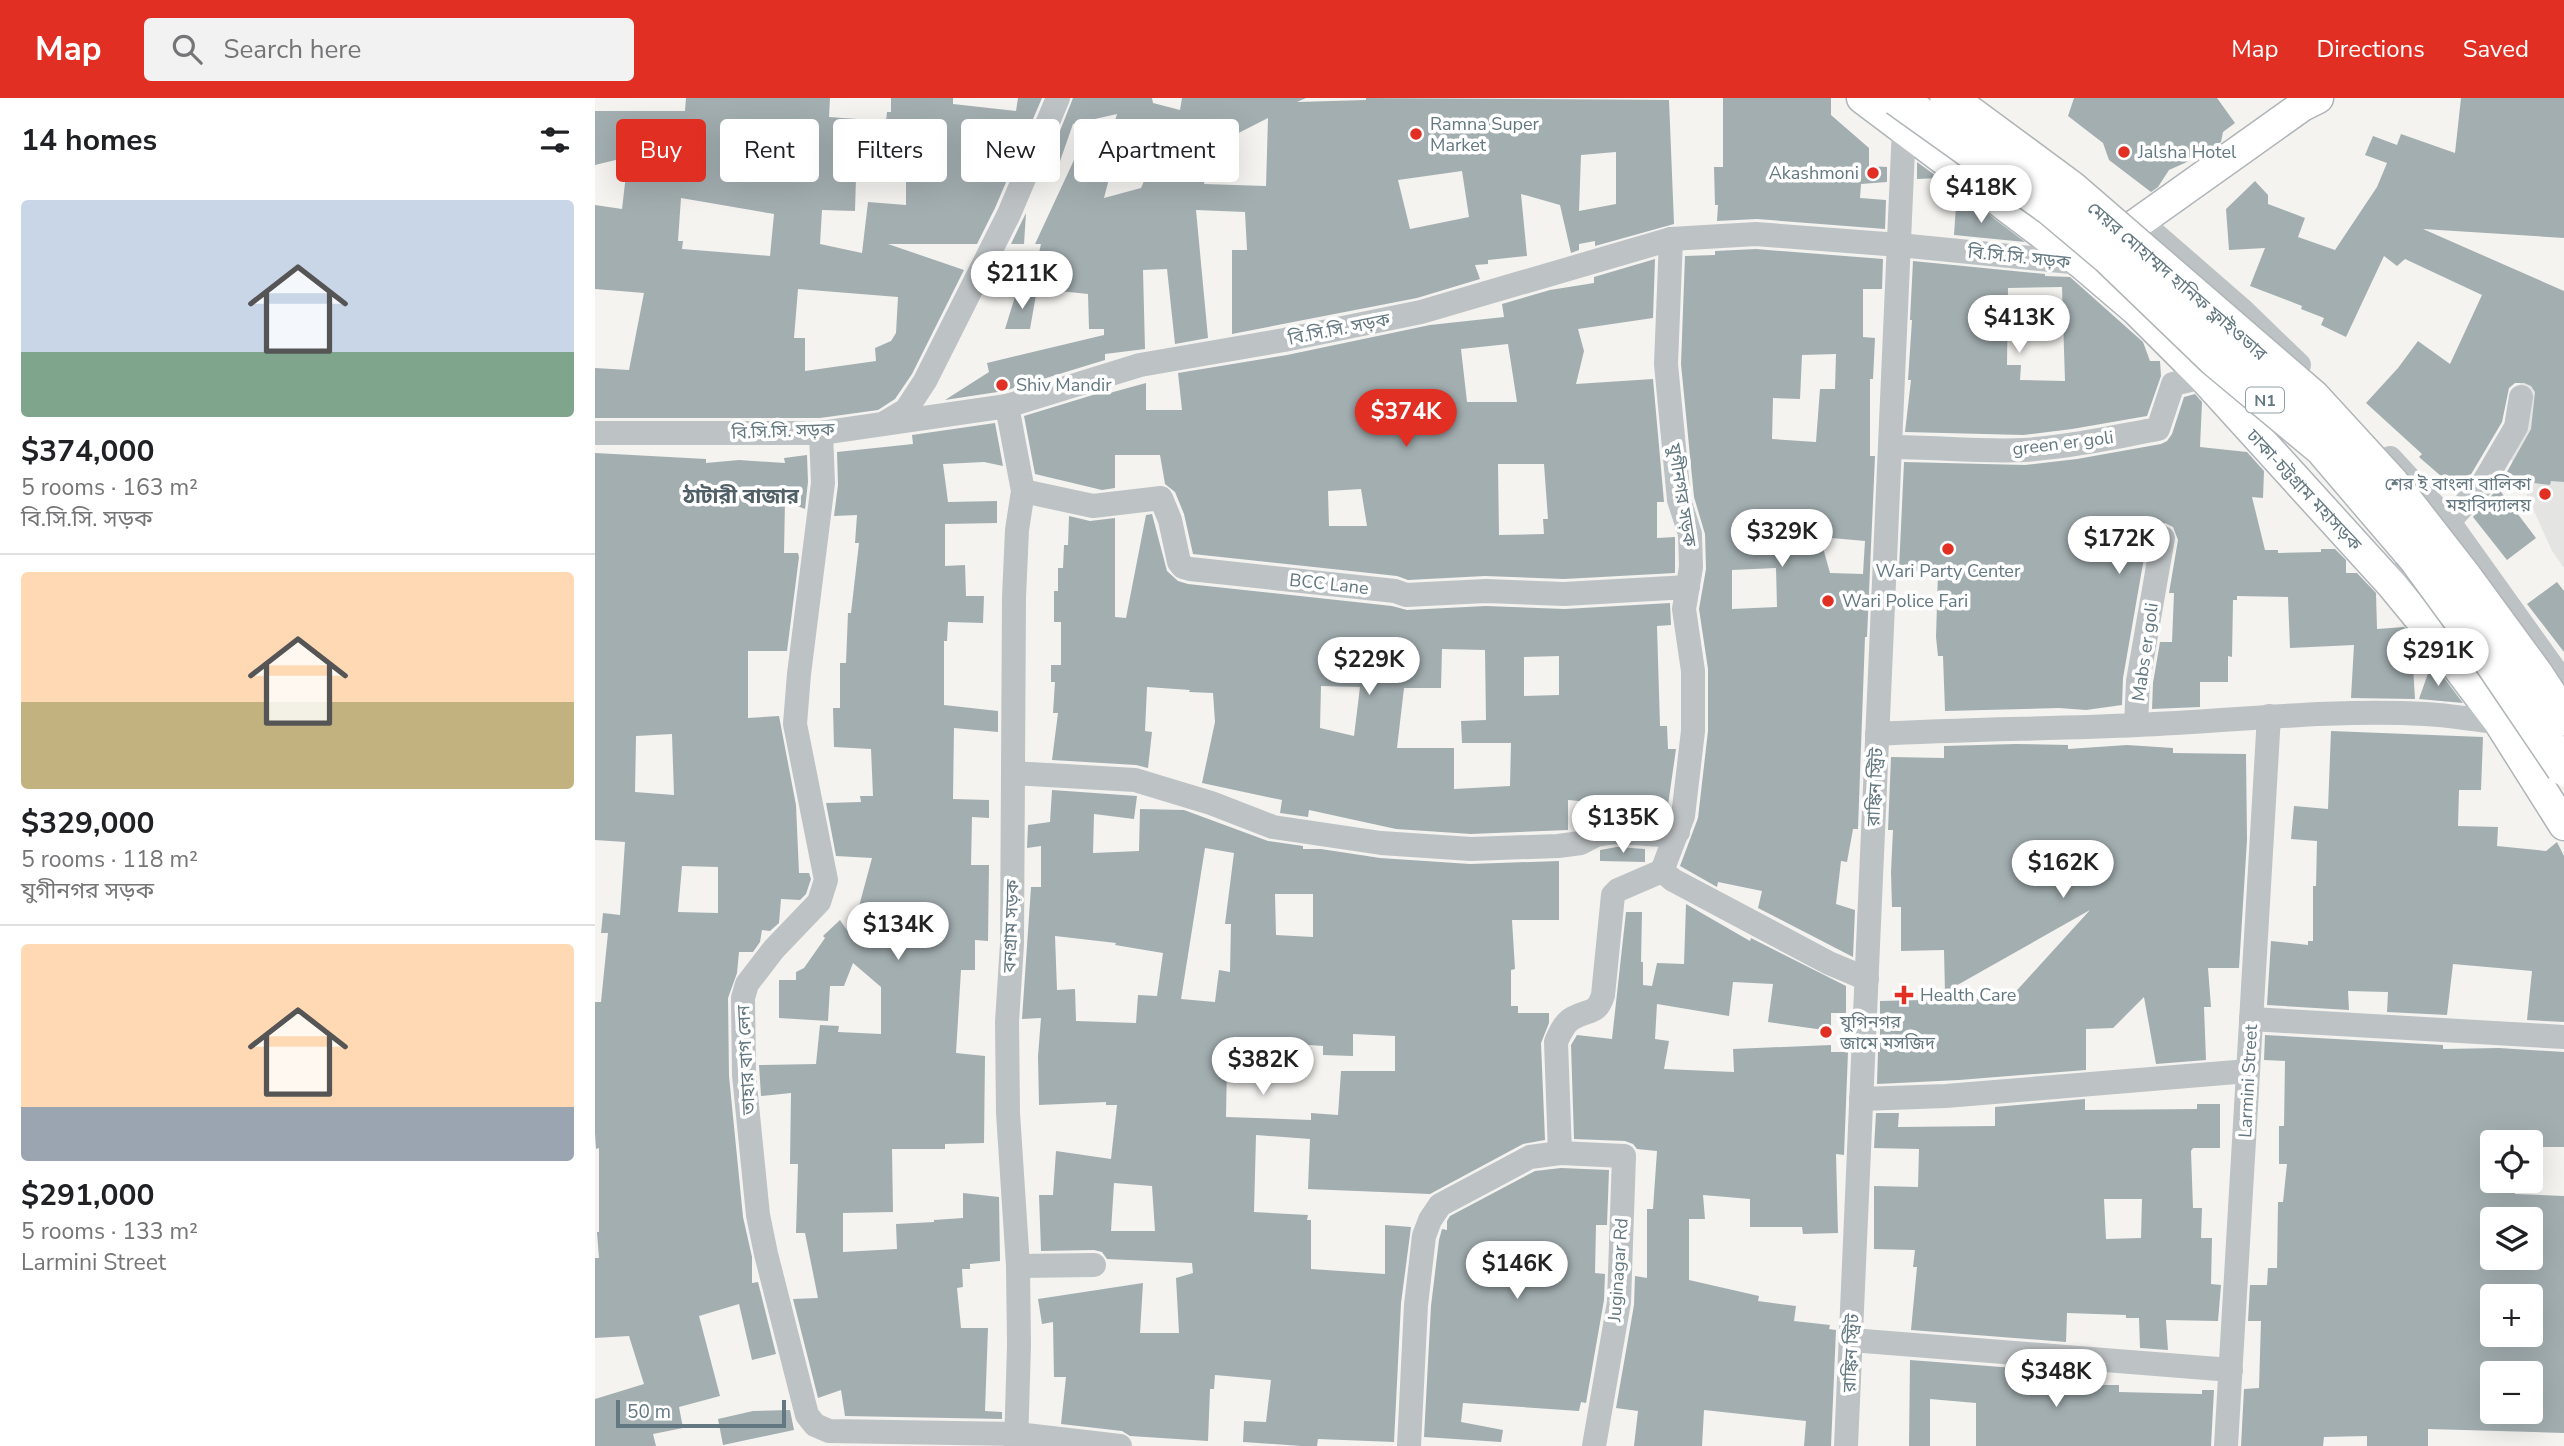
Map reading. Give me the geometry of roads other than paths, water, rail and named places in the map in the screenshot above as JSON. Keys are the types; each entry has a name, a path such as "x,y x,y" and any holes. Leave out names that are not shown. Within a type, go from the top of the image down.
{"highway":[{"name":"মেয়র মোহাম্মদ হানিফ ফ্লাইওভার","path":"1948,98 2070,188 2313,398 2389,482 2495,620 2564,718"},
{"name":"মেয়র মোহাম্মদ হানিফ ফ্লাইওভার","path":"1900,113 2051,208 2108,256 2215,359 2322,448 2416,558 2495,666 2564,768"}],"main road":[{"name":"ঢাকা-চট্টগ্রাম মহাসড়ক","path":"1862,98 1900,113 2136,310 2203,377 2392,584 2498,722 2564,825"},
{"path":"2081,263 2310,101"}],"street":[{"path":"882,424 906,410 925,381 1009,214 1058,98"},
{"name":"রাঙ্কিন স্ট্রিট","path":"1846,1446 1899,245 1900,113"},
{"path":"2141,222 2241,309 2334,399 2449,522 2564,683"},
{"name":"বি.সি.সি. সড়ক","path":"595,433 821,433 1007,406 1140,365 1284,340 1421,312 1671,239 1756,234 2081,263"},
{"name":"যুগীনগর সড়ক","path":"1662,871 1683,816 1693,731 1693,671 1684,609 1691,567 1690,534 1679,500 1666,364 1671,239"},
{"name":"green er goli","path":"1890,447 2026,450 2158,429 2173,384 2203,377"},
{"path":"2392,584 2482,485 2516,427 2521,397"},
{"name":"বনগ্রাম সড়ক","path":"1007,406 1023,491 1017,530 1015,584 1012,944 1007,1022 1008,1100 1018,1266 1016,1440"},
{"name":"তাহার বাগ লেন","path":"821,433 823,483 795,724 826,880 818,902 773,949 747,984 743,998 744,1075 763,1241 807,1415 815,1425 829,1431 1016,1440"},
{"name":"BCC Lane","path":"1023,491 1093,506 1161,498 1170,520 1179,562 1190,569 1395,591 1406,595 1486,591 1564,594 1688,587"},
{"name":"Mabs er goli","path":"2136,725 2138,681 2162,538"},
{"path":"1877,734 1981,728 2136,725 2269,716 2425,714 2498,722"},
{"name":"Larmini Street","path":"2227,1446 2269,716"},
{"path":"1013,773 1135,780 1211,803 1273,827 1381,844 1471,849 1558,846 1580,843 1596,835 1616,832 1662,835 1678,832"},
{"path":"1409,1446 1416,1305 1424,1236 1440,1205 1530,1157 1560,1153 1556,1042 1563,1028 1572,1019 1593,1011 1600,1005 1613,895 1618,890 1662,871 1672,880 1829,963 1867,979"},
{"path":"2251,1019 2564,1037"},
{"path":"1861,1099 1971,1095 2248,1071"},
{"name":"Juginagar Rd","path":"1560,1153 1624,1156 1619,1302 1594,1446"},
{"path":"1018,1266 1094,1265"},
{"path":"1851,1340 2231,1370"},
{"path":"1016,1440 1120,1446"}],"place":[{"name":"Ramna Super Market","path":"1416,134"},
{"name":"Jalsha Hotel","path":"2124,152"},
{"name":"Akashmoni","path":"1873,173"},
{"name":"Shiv Mandir","path":"1002,385"},
{"name":"শের ই বাংলা বালিকা মহাবিদ্যালয়","path":"2545,494"},
{"name":"Wari Party Center","path":"1948,549"},
{"name":"Wari Police Fari","path":"1828,601"},
{"name":"Health Care","path":"1904,995"},
{"name":"যুগিনগর জামে মসজিদ","path":"1826,1032"}],"district":[{"name":"ঠাটারী বাজার","path":"741,496"}]}
